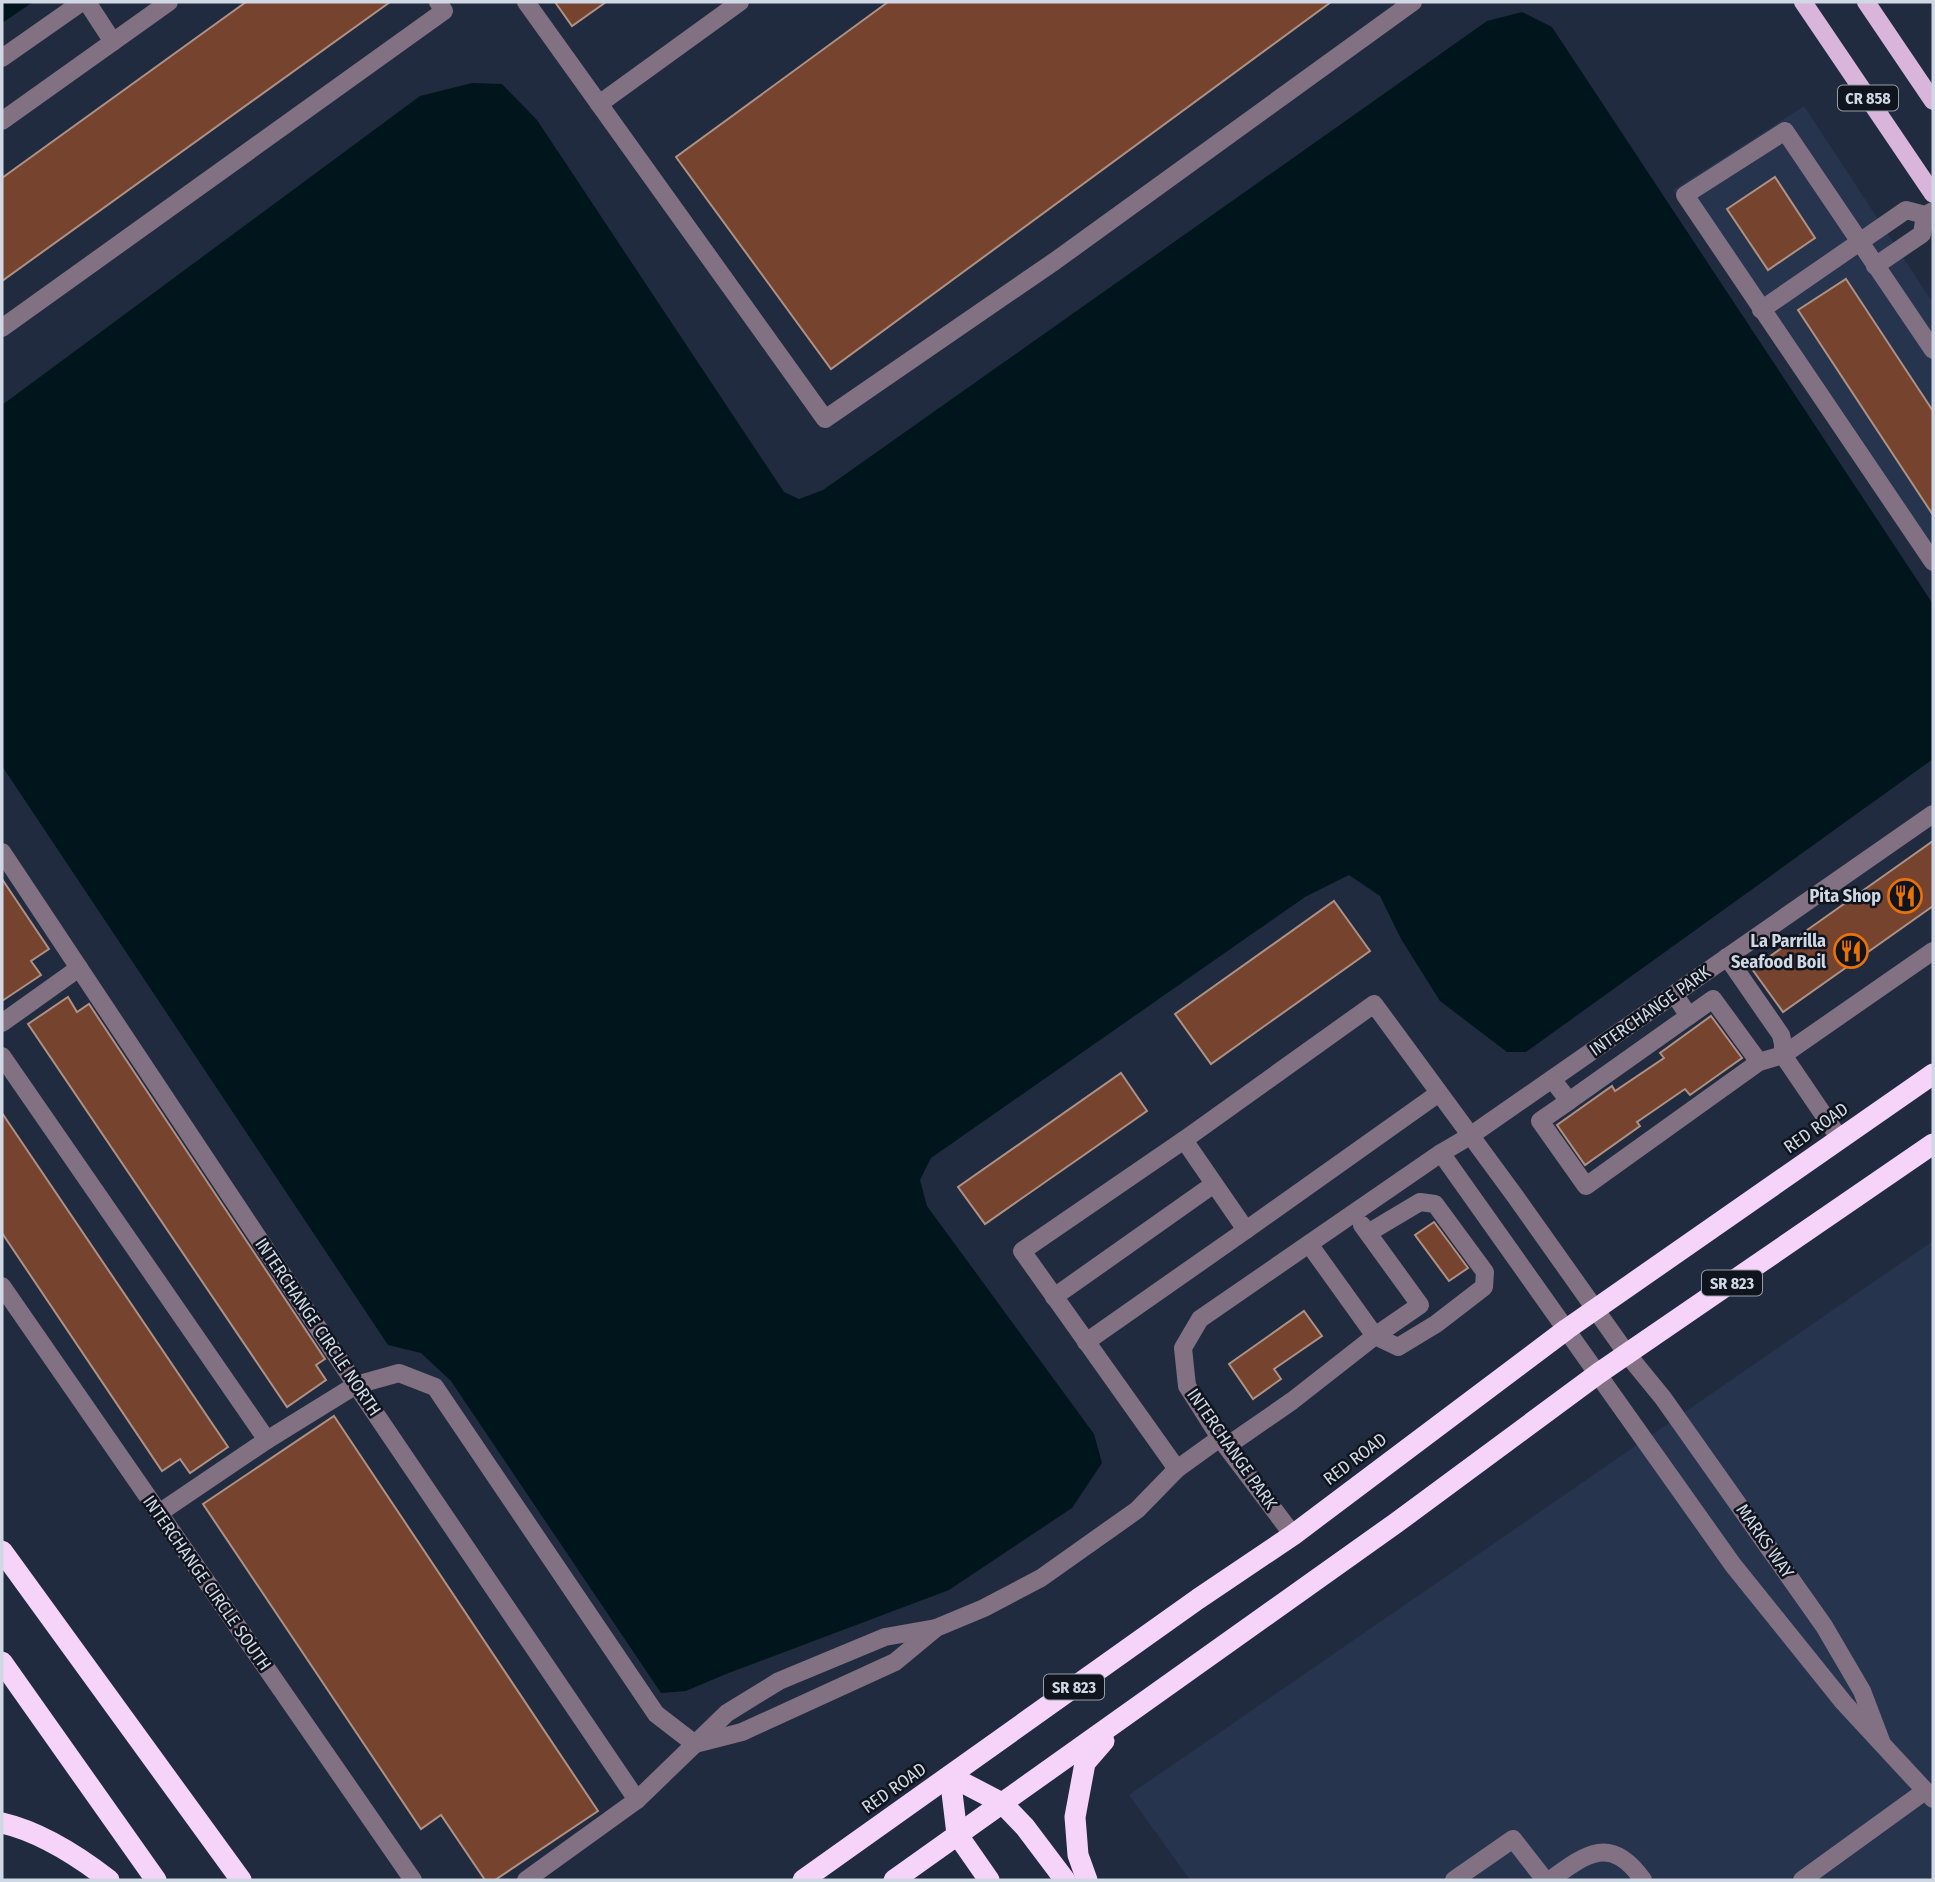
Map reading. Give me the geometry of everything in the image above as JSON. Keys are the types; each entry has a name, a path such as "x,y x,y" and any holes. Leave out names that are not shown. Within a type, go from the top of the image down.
{"highway":[{"name":"RED ROAD","path":"803,1880 1293,1535 1567,1329 1933,1074"},
{"name":"SR 823","path":"894,1880 1121,1720 1599,1373 1933,1144"},
{"path":"2,1551 241,1880"},
{"path":"2,1662 156,1880"},
{"path":"1087,1880 1078,1855 1075,1817 1086,1763 1121,1720"},
{"path":"950,1776 1002,1804 1025,1827 1065,1880"},
{"path":"950,1776 957,1834 989,1880"},
{"path":"2,1823 15,1826 58,1846 110,1880"}],"main road":[{"name":"CR 858","path":"1803,2 1933,194"},
{"name":"CR 858","path":"1866,2 1933,101"}],"street":[{"path":"2,58 84,2 113,42"},
{"path":"2,121 169,2"},
{"path":"2,328 444,11 438,2"},
{"path":"526,2 825,419 1055,261 1413,2"},
{"path":"599,104 740,2"},
{"path":"1933,349 1785,131 1685,195 1933,562"},
{"path":"1761,310 1906,210 1929,213 1922,234 1875,266"},
{"name":"INTERCHANGE PARK","path":"1293,1535 1223,1442 1186,1386 1183,1348 1200,1319 1441,1153 1470,1136 1933,814"},
{"name":"INTERCHANGE CIRCLE NORTH","path":"2,852 356,1385 637,1800"},
{"path":"1759,1062 1713,999 1540,1121 1586,1186 1759,1062 1783,1055 1933,951"},
{"path":"1727,957 1781,1035 1783,1055 1840,1139"},
{"path":"2,1024 79,968"},
{"path":"1674,994 1689,1016"},
{"path":"1177,1469 1022,1251 1184,1140 1374,1004 1627,1354"},
{"path":"2,1056 267,1440"},
{"path":"1552,1079 1569,1101"},
{"path":"1086,1342 1439,1093"},
{"path":"1184,1140 1246,1230"},
{"path":"1441,1153 1599,1373"},
{"path":"1054,1297 1214,1184"},
{"path":"1309,1244 1375,1336 1398,1347 1436,1324 1484,1287 1485,1272 1435,1204 1420,1202 1368,1233"},
{"path":"526,1880 637,1800 727,1713 779,1681 885,1637 936,1628 984,1608 1041,1578 1137,1510 1177,1469 1292,1401 1375,1336 1420,1305 1355,1214"},
{"name":"INTERCHANGE CIRCLE SOUTH","path":"2,1286 413,1880"},
{"name":"MARKS WAY","path":"1627,1354 1663,1398 1824,1626 1862,1691 1881,1741"},
{"path":"159,1513 267,1440 356,1385 398,1373 435,1387 656,1714 695,1744"},
{"name":"MARKS WAY","path":"1599,1373 1630,1421 1734,1565 1844,1703 1929,1795"},
{"path":"695,1744 742,1732 895,1662 936,1628"},
{"path":"1802,1880 1929,1795"},
{"path":"1454,1880 1513,1839 1548,1880 1588,1854 1599,1851 1623,1858 1643,1880"}],"shaded area":[{"path":"2,2 33,2 2,23"},
{"path":"1522,12 1552,27 1933,604 1933,759 1526,1052 1507,1052 1440,1001 1401,939 1380,896 1349,875 1305,897 931,1158 920,1180 927,1206 1094,1434 1102,1463 1072,1508 949,1590 686,1691 661,1693 451,1381 421,1353 388,1345 2,766 2,405 420,96 472,83 502,84 537,120 784,492 799,499 823,490 1487,21"},
{"path":"1804,106 1933,303 1933,576 1673,190"},
{"path":"1933,1241 1933,1880 1190,1880 1129,1795"}],"building":[{"path":"246,2 390,2 2,281 2,178"},
{"path":"555,2 606,2 572,26"},
{"path":"888,2 1331,2 831,369 676,157"},
{"path":"1775,177 1815,238 1768,270 1727,209"},
{"path":"1846,279 1933,411 1933,515 1798,310"},
{"path":"1933,841 1933,906 1783,1012 1752,969"},
{"path":"2,879 49,949 31,961 41,975 2,1001"},
{"path":"1334,901 1370,951 1211,1064 1175,1014"},
{"path":"68,997 77,1012 89,1004 325,1359 316,1365 326,1380 287,1407 28,1024"},
{"path":"1711,1016 1742,1058 1690,1095 1685,1089 1637,1122 1640,1126 1585,1165 1557,1125 1612,1086 1615,1091 1664,1058 1660,1053"},
{"path":"1121,1073 1147,1111 985,1224 958,1187"},
{"path":"2,1113 228,1447 190,1473 180,1459 162,1471 2,1233"},
{"path":"1434,1222 1468,1268 1449,1281 1415,1235"},
{"path":"1304,1311 1322,1336 1274,1369 1281,1379 1253,1399 1229,1364"},
{"path":"334,1416 598,1811 495,1880 485,1880 441,1815 421,1829 203,1504"}],"place":[{"name":"Pita Shop","path":"1905,896"},
{"name":"La Parrilla Seafood Boil","path":"1851,951"}]}
